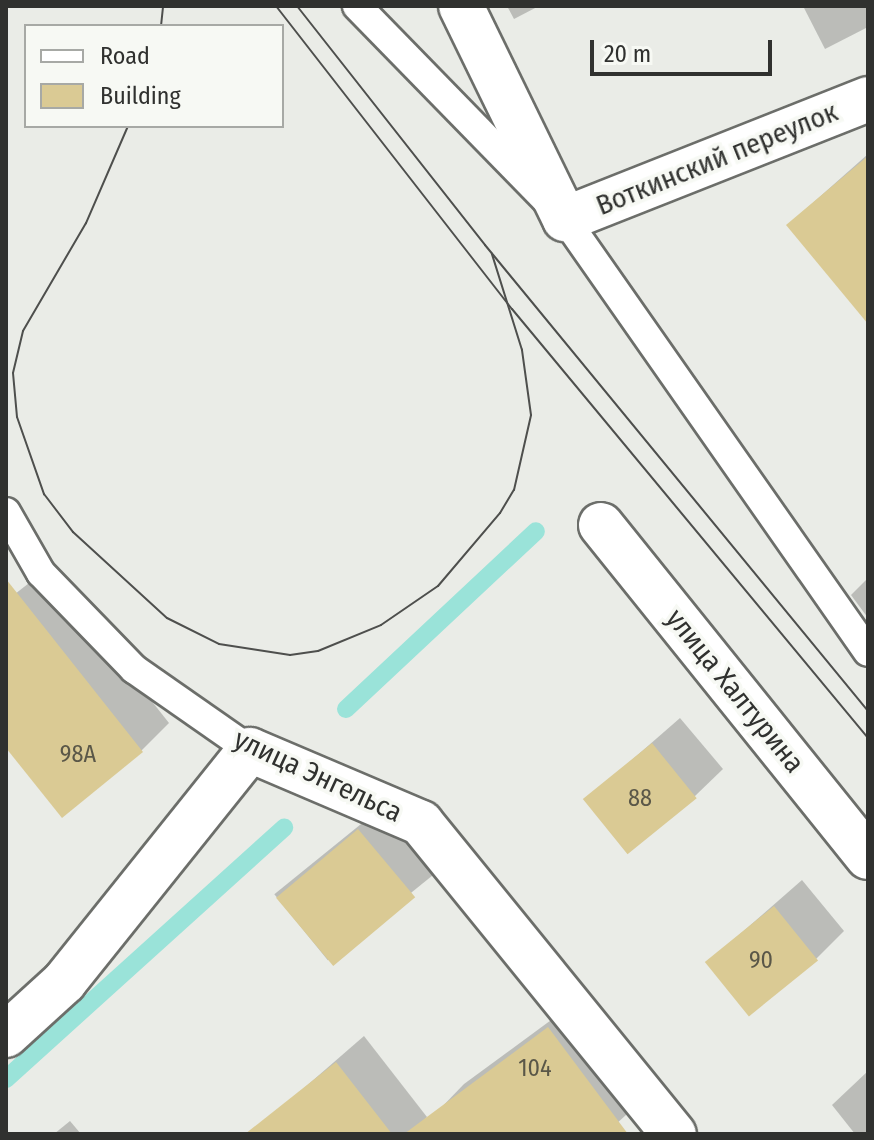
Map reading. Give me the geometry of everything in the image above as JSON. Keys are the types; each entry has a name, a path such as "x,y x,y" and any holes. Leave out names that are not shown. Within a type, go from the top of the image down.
{"street":[{"path":"461,6 565,219"},
{"name":"Воткинский переулок","path":"565,219 868,99"},
{"name":"улица Халтурина","path":"601,525 868,857"},
{"path":"6,1035 64,982 250,750"},
{"name":"улица Энгельса","path":"250,750 421,823 674,1134"}],"lane":[{"path":"357,6 565,219 868,652"},
{"name":"улица Энгельса","path":"6,512 41,573 134,669 250,750"}],"building":[{"path":"868,156 868,324 786,225"},
{"path":"6,579 143,752 62,818 6,748"},
{"path":"652,743 697,798 628,854 583,799"},
{"path":"358,829 415,897 333,966 276,898"},
{"path":"774,906 818,960 749,1016 705,962"},
{"path":"548,1027 628,1134 404,1134"},
{"path":"336,1062 392,1134 245,1134"}],"waterway":[{"path":"346,709 536,531"},
{"path":"6,1079 284,828"}],"tram line":[{"path":"161,24 163,6"},
{"path":"276,6 512,309 868,738"},
{"path":"297,6 485,245 868,711"},
{"path":"127,128 86,223 23,331 13,373 17,417 44,494 73,532 167,618 219,644 290,655 318,651 381,625 438,586 500,513 514,490 531,415 522,350 492,254"}]}
